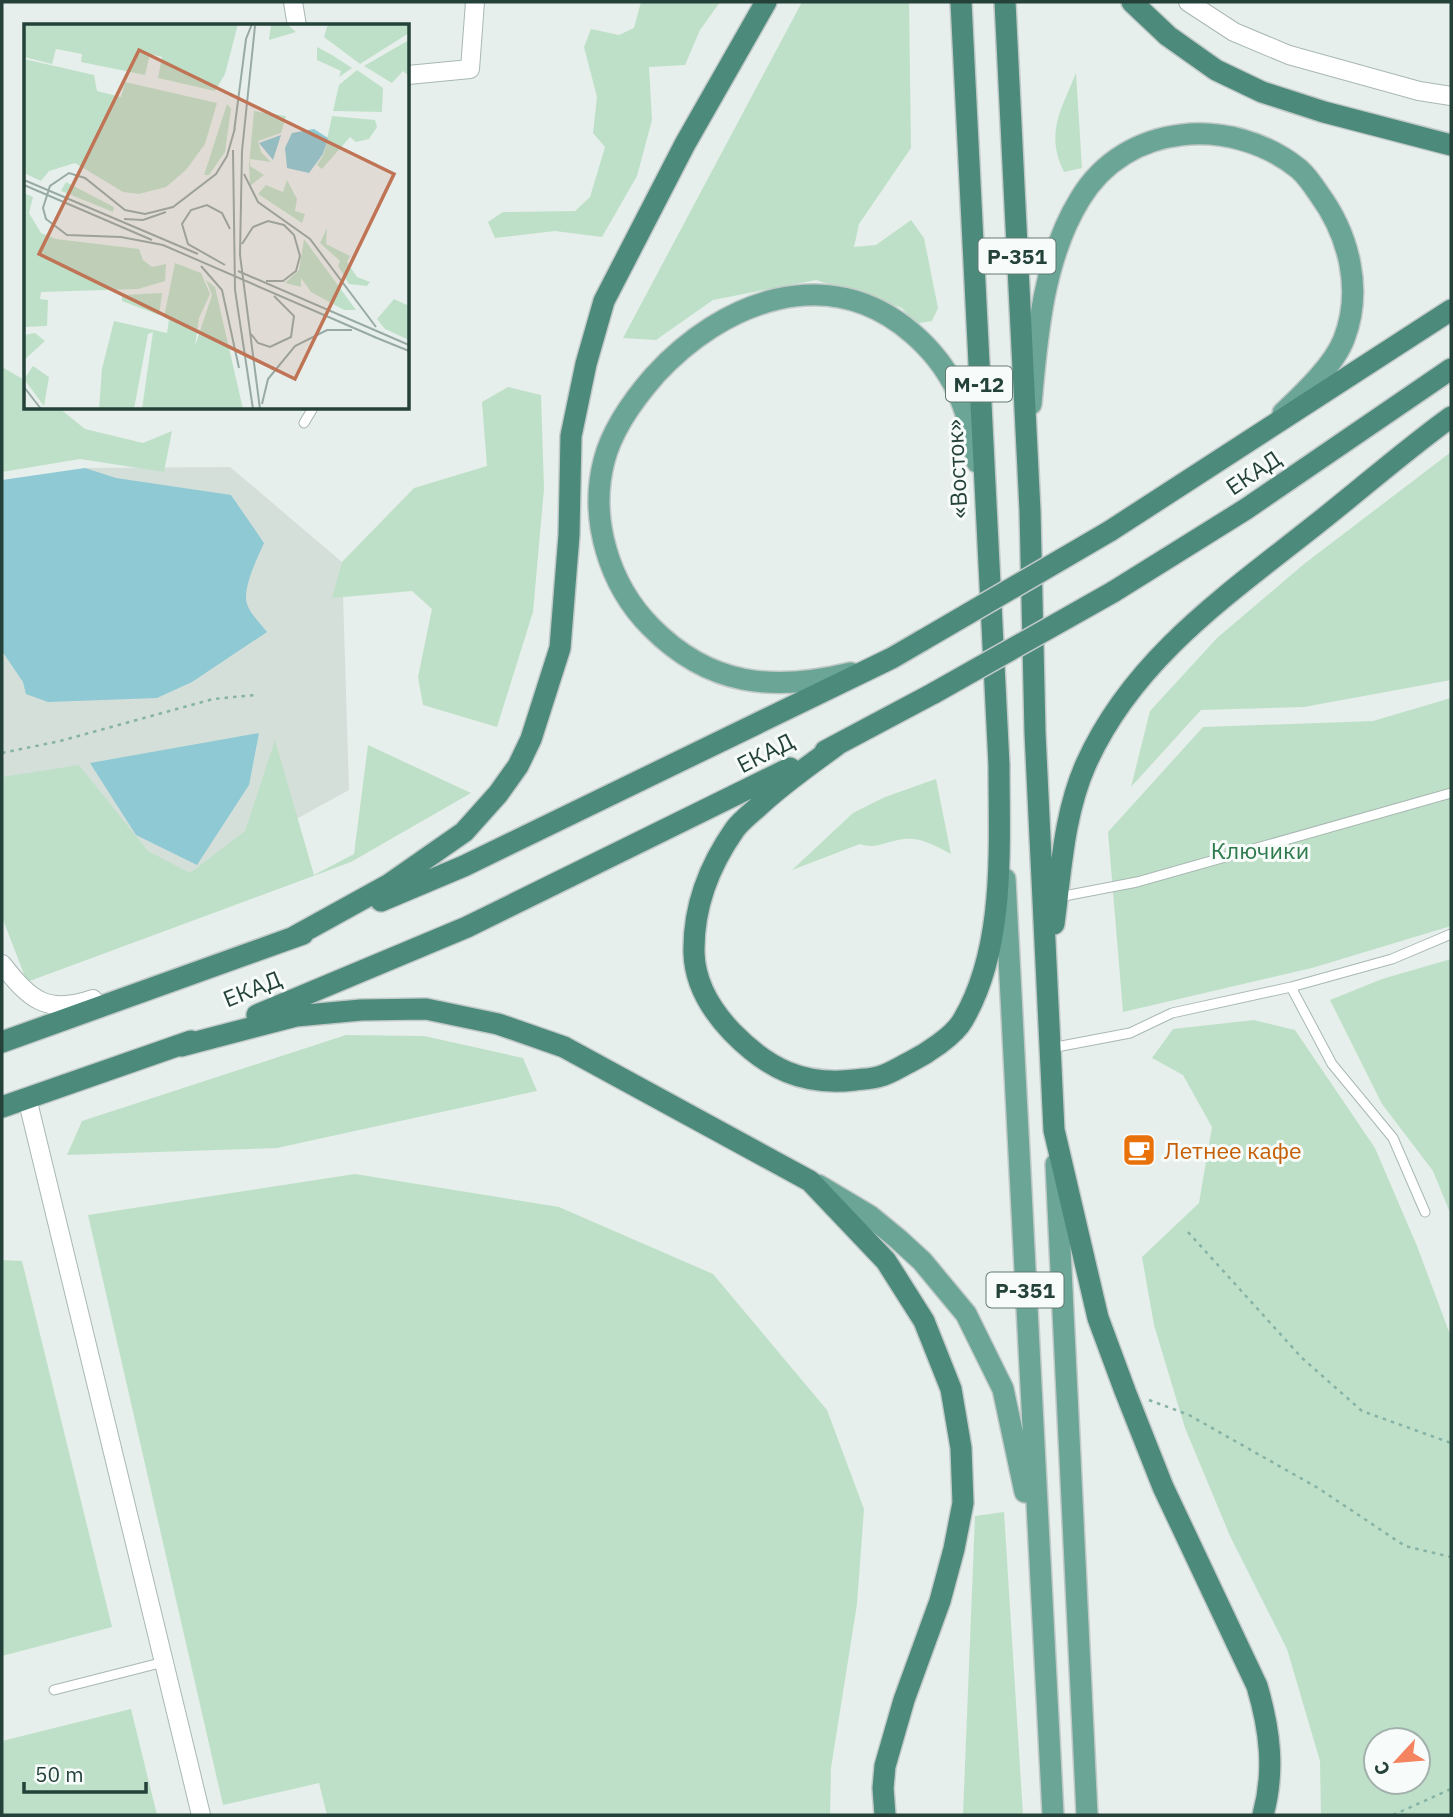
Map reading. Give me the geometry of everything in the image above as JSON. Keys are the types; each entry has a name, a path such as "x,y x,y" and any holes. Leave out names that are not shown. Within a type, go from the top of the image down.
{"highway":[{"path":"292,939 388,885 464,832 498,794 518,766 536,727 561,648 569,535 571,436 586,364 604,301 685,144 765,2"},
{"name":"«Восток»","path":"837,745 779,788 736,827 704,884 696,921 694,955 701,988 720,1020 751,1052 771,1066 798,1077 833,1083 880,1077 926,1054 962,1023 978,988 992,934 999,874 999,765 961,2"},
{"name":"Р-351","path":"1005,2 1030,511 1035,733 1051,897 1047,974 1055,1130"},
{"path":"1132,2 1168,36 1216,69 1262,92 1324,112 1451,145"},
{"name":"ЕКАД","path":"2,1042 292,939 464,866 892,658 1110,531 1451,310"},
{"name":"ЕКАД","path":"27,1098 181,1046 467,927 837,745 1113,592 1246,509 1451,369"},
{"path":"1051,897 1069,817 1086,765 1113,713 1146,668 1218,602 1451,417"},
{"path":"181,1046 296,1016 361,1010 426,1009 498,1024 564,1046 810,1181 886,1261 925,1321 951,1389 961,1448 963,1503 940,1601 904,1700 888,1757 883,1788 885,1815"},
{"path":"2,1107 27,1098"},
{"path":"1055,1130 1098,1318 1163,1487 1257,1686 1264,1709 1270,1747 1270,1772 1263,1815"}],"main road":[{"path":"1030,511 1030,417 1045,297 1057,248 1080,199 1093,181 1108,163 1124,152 1142,145 1182,135 1202,134 1260,145 1300,170 1325,202 1340,229 1349,258 1353,287 1352,307 1344,340 1310,386 1262,433"},
{"path":"892,658 860,671 826,679 786,684 757,682 735,678 701,666 660,637 644,621 623,593 612,569 600,515 604,461 614,435 642,390 669,360 700,333 751,305 789,296 807,295 829,296 875,309 898,321 923,342 952,379 968,418 974,443 986,538"},
{"name":"Р-351","path":"999,765 1053,1815"},
{"name":"Р-351","path":"1055,1130 1087,1815"},
{"path":"810,1181 870,1216 898,1239 922,1261 966,1314 1003,1389 1038,1556"}],"street":[{"path":"293,2 297,24"},
{"path":"410,75 470,69 475,2"},
{"path":"1188,2 1234,32 1289,55 1419,91 1451,96"},
{"path":"2,964 32,996 51,1005 72,1006 137,985 201,970"},
{"path":"27,1098 201,1815"}],"lane":[{"path":"304,423 312,410"},
{"path":"1051,897 1137,882 1451,793"},
{"path":"1051,1048 1130,1033 1172,1013 1291,987 1392,959 1451,934"},
{"path":"1291,987 1332,1063 1393,1138 1425,1212"},
{"path":"54,1690 164,1662"}],"path":[{"path":"2,753 60,741 213,699 255,695"},
{"path":"1188,1231 1301,1358 1362,1411 1451,1443"},
{"path":"1125,1391 1189,1415 1318,1488 1405,1546 1451,1556"},
{"path":"1393,1815 1451,1789"}],"shaded area":[{"path":"230,467 342,562 349,790 66,946 2,829 2,491 85,468"}],"green space":[{"path":"641,2 720,2 700,30 685,65 649,67 652,120 637,176 602,237 555,231 495,238 488,222 503,212 575,211 590,197 605,147 593,133 597,97 584,47 591,29 619,35 634,28"},
{"path":"802,2 909,2 911,148 859,224 854,247 876,245 911,220 924,238 938,308 932,321 914,324 902,308 816,280 713,300 656,340 623,338"},
{"path":"1076,73 1082,168 1064,172 1058,158 1055,134"},
{"path":"2,367 24,380 24,410 61,410 85,429 143,443 172,431 164,472 80,459 2,472"},
{"path":"508,387 541,395 544,489 533,612 497,727 423,705 418,677 432,609 412,591 332,598 342,562 414,488 487,466 482,402"},
{"path":"1451,452 1451,680 1304,707 1201,710 1131,787 1150,711 1217,638 1304,564"},
{"name":"Ключики","path":"1451,698 1451,926 1312,968 1123,1012 1108,832 1203,727 1373,721"},
{"path":"275,740 314,875 354,854 368,745 471,793 351,862 27,982 2,917 2,777 79,765 148,851 190,873 245,831"},
{"path":"936,779 951,854 926,842 905,839 875,846 860,844 792,870 853,813 885,797"},
{"path":"1451,959 1451,1215 1433,1171 1382,1104 1330,1000 1382,979"},
{"path":"1254,1020 1295,1030 1375,1148 1417,1246 1451,1337 1451,1815 1321,1815 1320,1761 1287,1649 1230,1536 1185,1428 1154,1325 1142,1257 1199,1203 1212,1127 1183,1075 1152,1058 1173,1029"},
{"path":"346,1035 424,1036 523,1058 537,1091 277,1148 67,1155 82,1121"},
{"path":"355,1174 559,1207 713,1274 827,1410 864,1509 857,1604 831,1768 830,1815 327,1815 319,1783 223,1805 88,1215"},
{"path":"2,1260 22,1261 112,1627 2,1656"},
{"path":"1004,1512 1023,1815 963,1815 975,1516"},
{"path":"131,1709 157,1815 2,1815 2,1741"}],"water":[{"path":"85,468 116,478 231,495 264,543 250,577 246,598 251,612 267,632 192,682 157,698 48,702 26,694 23,682 2,651 2,480"},
{"path":"259,733 249,785 197,865 136,835 90,763"}],"place":[{"name":"Летнее кафе","path":"1139,1150"}]}
